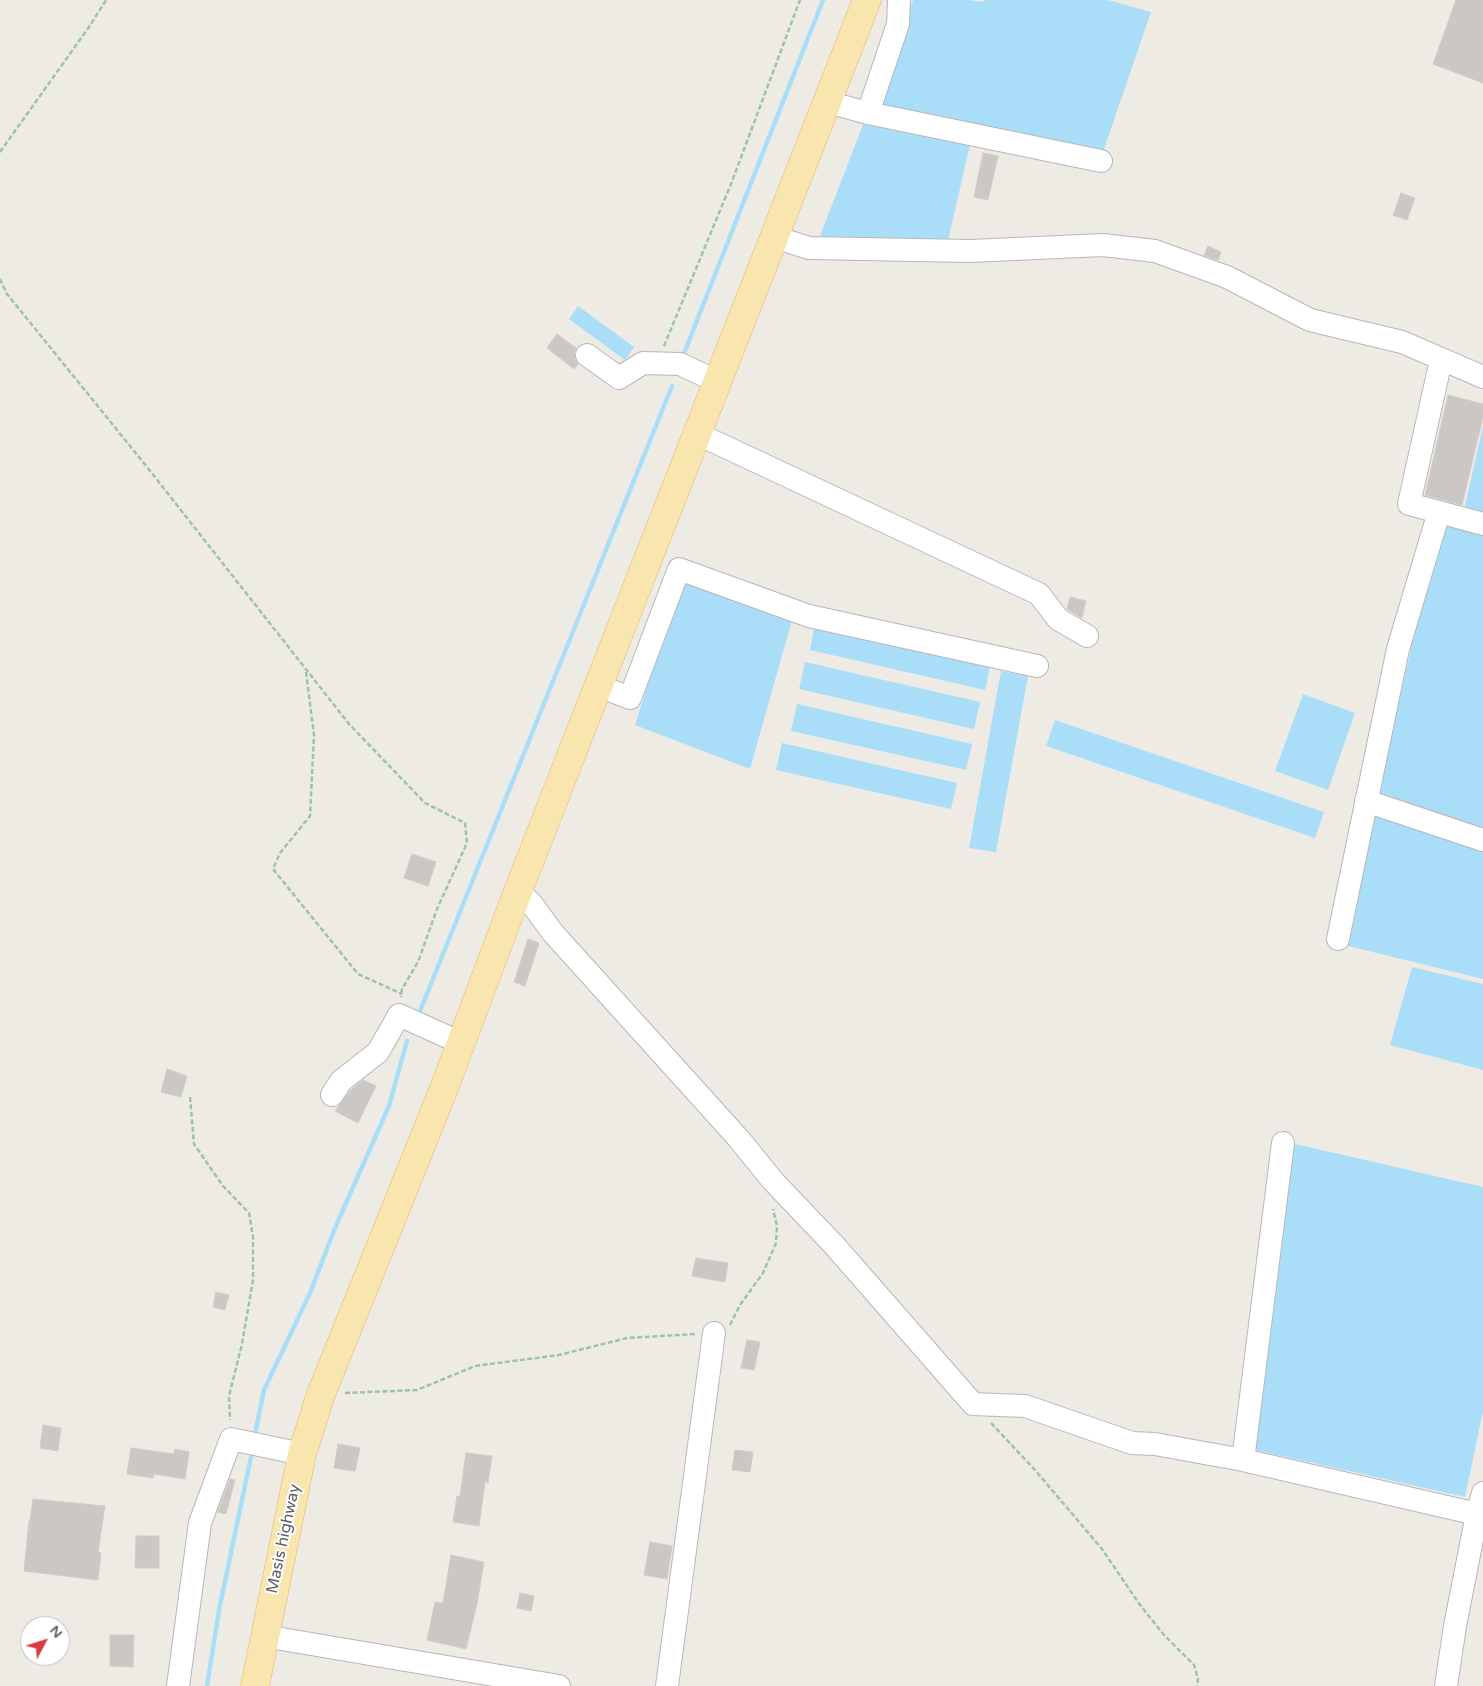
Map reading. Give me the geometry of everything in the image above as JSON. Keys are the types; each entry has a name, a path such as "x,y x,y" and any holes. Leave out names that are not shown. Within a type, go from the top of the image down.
{"main road":[{"name":"Masis highway","path":"255,1686 302,1454 321,1394 461,1043 518,891 868,0"}],"street":[{"path":"868,113 898,24 899,0"},
{"path":"827,102 868,113 1101,161"},
{"path":"774,237 809,248 970,251 1103,245 1155,251 1228,277 1310,320 1402,342 1483,377"},
{"path":"587,355 619,378 643,363 680,364 718,382"},
{"path":"1441,360 1409,504 1483,524"},
{"path":"698,434 1039,594 1058,619 1087,636"},
{"path":"1338,938 1398,649 1439,512"},
{"path":"598,686 630,698 679,569 809,616 1037,666"},
{"path":"1366,801 1483,840"},
{"path":"518,891 531,903 552,934 739,1139 772,1181 834,1245 973,1404 1025,1406 1132,1443 1155,1444 1480,1504 1455,1626 1446,1686"},
{"path":"332,1095 341,1081 378,1052 400,1005 461,1043"},
{"path":"1243,1460 1283,1143"},
{"path":"667,1686 714,1333"},
{"path":"178,1686 200,1523 231,1440 302,1454"},
{"path":"264,1636 559,1686"}],"path":[{"path":"0,152 84,35 106,0"},
{"path":"656,364 731,184 800,0"},
{"path":"0,279 7,294 147,467 306,670 348,724 426,803 465,823 467,843 437,909 418,962 402,989 400,1005 358,974 273,869 280,854 310,816 314,735 306,670"},
{"path":"190,1097 194,1144 223,1186 250,1213 253,1237 253,1280 242,1344 229,1396 231,1440"},
{"path":"321,1394 417,1390 475,1366 559,1355 627,1338 714,1333 729,1326 740,1305 762,1273 776,1243 777,1226 770,1198 772,1181"},
{"path":"973,1404 1035,1470 1102,1549 1140,1605 1164,1635 1194,1664 1198,1679 1197,1686"}],"water":[{"path":"913,0 968,0 983,2 985,0 1108,0 1151,12 1102,155 878,109"},
{"path":"864,122 971,140 948,241 857,242 820,236"},
{"path":"578,306 634,347 625,360 569,319"},
{"path":"1483,426 1483,516 1464,510"},
{"path":"1443,520 1483,531 1483,833 1374,798 1399,675 1405,675 1411,650 1405,645"},
{"path":"680,582 792,620 750,769 635,725"},
{"path":"815,623 991,663 985,690 810,650"},
{"path":"805,662 980,702 974,729 799,689"},
{"path":"1001,671 1028,676 996,852 969,848"},
{"path":"1303,694 1355,713 1328,790 1275,771"},
{"path":"797,704 972,744 966,770 791,731"},
{"path":"1055,720 1324,812 1315,838 1046,746"},
{"path":"782,743 957,783 951,809 776,770"},
{"path":"1376,810 1483,845 1483,979 1344,945"},
{"path":"1412,967 1483,984 1483,1070 1390,1045"},
{"path":"1291,1143 1483,1187 1483,1411 1465,1497 1255,1450"}],"building":[{"path":"1456,0 1483,0 1483,83 1433,64"},
{"path":"983,153 998,156 988,200 974,197"},
{"path":"1401,193 1415,198 1407,220 1393,215"},
{"path":"1208,246 1221,252 1218,260 1204,255"},
{"path":"557,334 576,348 574,354 578,364 574,369 547,348"},
{"path":"1448,395 1483,404 1483,417 1462,505 1425,495"},
{"path":"1070,597 1086,601 1082,618 1067,609"},
{"path":"412,854 436,862 428,886 404,878"},
{"path":"528,939 539,943 525,986 514,982"},
{"path":"167,1069 187,1076 181,1097 161,1092"},
{"path":"363,1080 376,1086 358,1123 335,1111 351,1090"},
{"path":"696,1258 728,1263 725,1282 692,1276"},
{"path":"216,1292 229,1295 225,1310 213,1307"},
{"path":"747,1340 760,1342 754,1370 741,1368"},
{"path":"43,1425 61,1428 58,1451 40,1448"},
{"path":"338,1444 360,1448 355,1471 334,1468"},
{"path":"131,1448 174,1454 175,1449 189,1452 185,1479 154,1474 153,1478 127,1474"},
{"path":"735,1450 753,1452 750,1472 732,1470"},
{"path":"466,1453 492,1456 488,1483 485,1482 479,1526 453,1522 457,1496 460,1496"},
{"path":"230,1479 235,1480 226,1514 218,1512"},
{"path":"33,1499 105,1506 98,1552 101,1553 98,1580 24,1571"},
{"path":"136,1536 159,1536 159,1568 135,1568"},
{"path":"650,1542 672,1546 667,1579 644,1575"},
{"path":"451,1555 484,1562 477,1604 466,1649 427,1640 435,1602 443,1603"},
{"path":"520,1593 534,1596 531,1611 517,1608"},
{"path":"110,1635 134,1635 133,1667 110,1666"}],"waterway":[{"path":"683,356 823,0"},
{"path":"418,1016 672,386"},
{"path":"255,1434 264,1390 310,1293 335,1228 389,1106 407,1041"},
{"path":"207,1686 219,1610 251,1457"}]}
